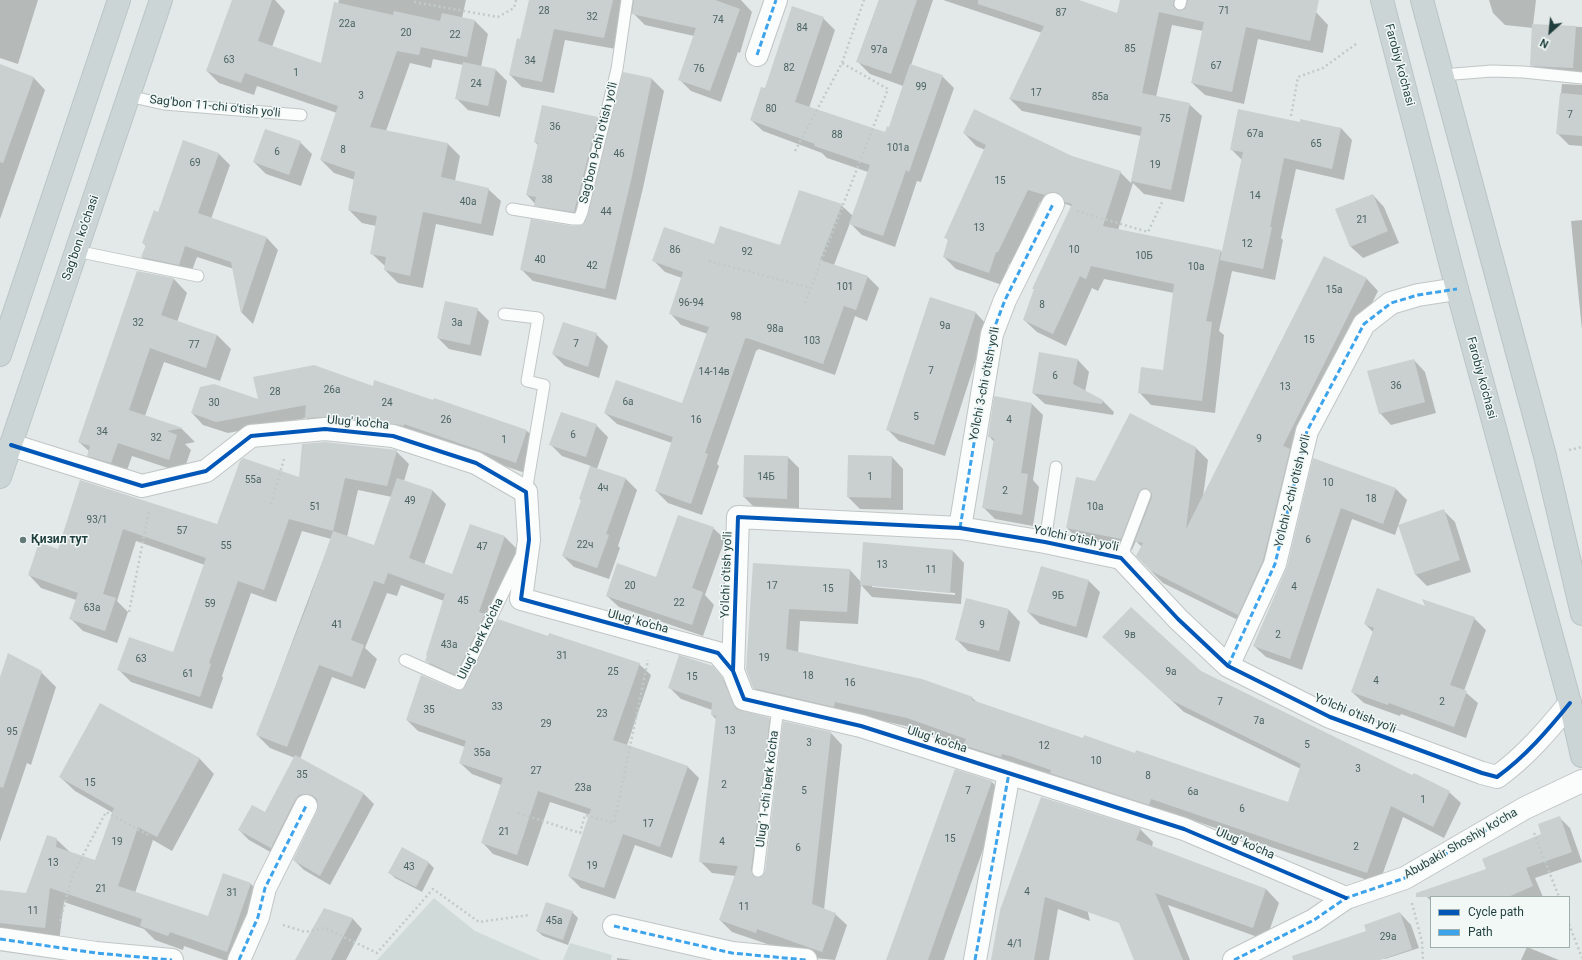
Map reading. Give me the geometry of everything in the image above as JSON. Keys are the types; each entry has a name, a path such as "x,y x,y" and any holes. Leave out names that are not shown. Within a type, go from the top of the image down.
{"main road":[{"path":"1,347 119,0"},
{"name":"Sag’bon ko’chasi","path":"0,477 161,0"},
{"name":"Farobiy ko'chasi","path":"1382,0 1457,288 1570,703 1582,756"},
{"path":"1422,0 1545,456 1582,614"}],"street":[{"path":"756,55 776,0"},
{"name":"Yo'lchi 3-chi o'tish yo'li","path":"960,528 992,334 1005,300 1053,204"},
{"name":"Yo'lchi 2-chi o'tish yo'li","path":"1228,666 1275,564 1307,431 1364,324 1391,303 1418,295 1457,288"},
{"name":"Ulug' ko'cha","path":"11,445 142,486 206,471 251,436 325,429 393,436 476,463 526,492 529,540 522,599 718,653 733,671 744,699 861,726 1184,829 1346,898"},
{"name":"Yo'lchi o'tish yo'li","path":"733,671 738,517 960,528 1045,542 1121,558 1178,619 1228,666 1330,717 1482,773 1497,777 1512,766 1551,727 1570,703"},
{"path":"975,960 1009,773"},
{"name":"Abubakir Shoshiy ko'cha","path":"1234,960 1314,920 1346,898 1405,878 1525,808 1582,781"},
{"path":"239,960 258,917 265,888 306,806"},
{"path":"614,926 732,953 806,960"},
{"path":"0,940 172,960"}],"lane":[{"name":"Sag'bon 9-chi o'tish yo'li","path":"512,209 573,219 578,219 582,212 617,69 627,0"},
{"path":"1442,75 1507,72 1582,78"},
{"name":"Sag'bon 11-chi o'tish yo'li","path":"128,96 164,104 302,115"},
{"path":"76,252 198,276"},
{"path":"504,314 538,318 527,381 544,385 526,492"},
{"path":"1045,542 1056,467"},
{"path":"1121,558 1145,494"},
{"name":"Ulug' berk ko'cha","path":"405,660 459,684 529,540"},
{"name":"Ulug' 1-chi berk ko'cha","path":"758,871 778,707"}],"path":[{"path":"414,2 498,17 514,8 516,0"},
{"path":"795,151 842,63 864,0"},
{"path":"1291,116 1298,77 1323,68 1356,44"},
{"path":"805,303 888,89 842,63"},
{"path":"1053,204 1148,232 1162,200"},
{"path":"709,261 811,288"},
{"path":"271,504 292,432"},
{"path":"129,612 154,483"},
{"path":"518,813 580,833 585,815 614,823 653,636"},
{"path":"1525,808 1559,896"},
{"path":"53,947 73,874 106,812 150,836"},
{"path":"1405,878 1422,942 1423,960"},
{"path":"258,917 305,932 325,928 377,954 433,889 479,922 529,915"},
{"path":"1570,927 1582,958"}],"shaded area":[{"path":"434,898 475,931 541,960 377,960"},
{"path":"570,943 612,955 611,960 563,960"}],"building":[{"path":"232,0 272,0 258,41 321,63 334,2 393,15 394,11 440,21 442,13 475,20 467,57 421,47 419,55 397,51 370,127 448,143 441,177 489,188 481,224 423,212 410,276 384,270 386,257 370,254 377,216 348,210 355,172 320,160 338,106 245,73 241,83 206,71"},
{"path":"529,0 613,0 604,38 554,29 542,82 509,75 517,38 520,39"},
{"path":"634,0 715,0 740,9 710,91 678,80 696,28 632,14"},
{"path":"879,0 917,0 891,74 856,62"},
{"path":"978,0 1079,0 1117,13 1120,0 1174,0 1173,6 1179,11 1185,9 1188,0 1319,0 1310,41 1246,27 1232,92 1191,83 1204,22 1159,12 1142,93 1190,103 1171,190 1131,181 1142,127 1009,99 1044,26 978,4"},
{"path":"792,6 824,17 795,102 885,132 887,126 889,127 910,64 943,75 909,172 906,170 883,236 849,224 870,165 814,146 815,144 750,120 761,87 765,88"},
{"path":"1532,24 1576,26 1573,68 1530,66"},
{"path":"463,62 496,69 488,106 455,99"},
{"path":"0,64 34,77 3,163 0,162"},
{"path":"623,72 652,78 632,176 605,289 520,270 531,219 573,226 582,225 585,222"},
{"path":"1560,93 1582,95 1582,136 1556,134"},
{"path":"542,105 598,117 574,212 534,206 536,197 526,195 538,143 534,142"},
{"path":"974,109 1072,156 1121,171 1103,226 1221,250 1206,321 1212,322 1202,401 1138,393 1141,367 1163,370 1174,284 1091,266 1086,279 1080,276 1053,334 1023,320 1034,289 1032,289 1072,204 1065,202 1059,193 1052,192 1045,195 1028,190 998,252 996,252 989,273 943,257 948,239 944,238 986,145 963,133"},
{"path":"1238,109 1300,122 1300,119 1341,128 1332,169 1284,158 1263,269 1220,260 1243,152 1230,150"},
{"path":"265,129 301,141 289,175 253,162"},
{"path":"183,140 219,153 198,213 267,237 241,314 231,262 185,246 179,265 141,257 146,245 142,243 154,210 158,212"},
{"path":"799,190 842,204 820,260 868,276 856,310 844,306 823,364 747,338 745,339 705,453 708,454 691,504 655,491 673,437 604,413 616,380 682,403 709,327 669,314 683,272 652,261 664,227 714,244 720,226 780,245"},
{"path":"1373,194 1388,231 1350,247 1335,209"},
{"path":"1324,256 1367,278 1283,446 1290,449 1263,560 1238,615 1151,571 1136,556 1143,543 1135,541 1152,497 1152,494 1148,489 1144,488 1139,492 1121,539 1066,528 1076,477 1095,481 1130,413 1196,447 1186,529"},
{"path":"137,271 174,278 161,315 217,335 206,368 150,348 129,410 183,428 167,431 177,435 169,460 118,443 111,463 87,456 90,446 78,442"},
{"path":"930,297 976,312 934,445 886,430"},
{"path":"445,301 478,308 470,345 437,338"},
{"path":"563,322 597,333 588,367 552,354"},
{"path":"1039,352 1078,359 1073,384 1103,400 1102,404 1032,393"},
{"path":"1414,359 1425,402 1379,414 1367,371"},
{"path":"314,365 373,386 374,380 433,400 434,398 527,430 516,463 404,424 404,426 326,417 305,418 306,405 216,422 191,413 200,387 214,384 258,399 253,377"},
{"path":"994,396 1032,403 1021,473 1028,474 1022,515 982,508 994,438 988,437"},
{"path":"561,412 597,424 586,457 549,445"},
{"path":"325,442 397,450 387,486 345,478 333,531 289,519 264,590 238,581 209,663 211,664 200,697 117,670 129,637 173,652 206,558 123,529 103,594 116,598 105,631 69,619 78,593 28,575 39,542 58,549 80,480 217,524 240,461 243,458 299,477 302,444"},
{"path":"744,455 788,456 787,499 743,497"},
{"path":"848,455 892,456 891,498 847,497"},
{"path":"1313,458 1396,488 1383,524 1341,508 1290,659 1253,646 1287,567"},
{"path":"590,466 626,478 606,534 609,535 597,568 562,556 581,500 579,499"},
{"path":"397,478 433,490 409,558 452,574 470,524 505,536 479,612 485,614 456,675 425,661 445,594 388,573 384,584 374,581 351,640 364,645 352,677 319,665 287,747 256,735 307,606 333,531 374,545"},
{"path":"1444,509 1460,560 1415,575 1398,525"},
{"path":"678,515 714,527 692,588 703,592 692,625 606,596 617,563 656,577"},
{"path":"863,542 953,550 950,593 860,585"},
{"path":"753,563 850,569 847,612 789,609 786,649 922,679 973,697 972,700 1083,738 1084,735 1135,753 1136,750 1288,802 1301,764 1171,700 1102,637 1131,607 1201,671 1412,775 1414,773 1450,791 1433,827 1391,806 1367,873 1151,799 1149,805 1050,773 1051,770 1010,756 1002,754 1001,757 963,745 966,739 907,718 835,702 834,707 753,688 746,669"},
{"path":"1041,566 1089,580 1076,627 1027,612"},
{"path":"1377,588 1425,606 1422,599 1475,617 1450,685 1467,691 1454,727 1389,703 1388,705 1351,692 1374,628 1364,624"},
{"path":"966,598 1009,609 999,651 955,640"},
{"path":"498,619 548,636 549,633 640,663 613,740 688,766 660,847 623,834 604,888 568,876 591,809 538,791 517,855 481,843 503,778 459,763 466,741 406,720 421,675 456,690 463,689"},
{"path":"8,653 42,671 3,788 0,787 0,677"},
{"path":"679,655 713,666 722,677 736,709 770,718 751,870 754,877 761,877 765,872 783,721 831,732 812,904 836,913 822,952 757,929 756,933 719,920 738,866 699,862 716,716 711,715 712,703 668,688"},
{"path":"100,703 200,758 157,837 138,827 118,886 208,916 223,873 251,883 227,952 170,932 168,936 140,926 142,919 50,888 45,928 0,923 0,890 26,893 47,835 57,838 56,847 95,860 114,808 59,777"},
{"path":"295,755 364,793 320,876 293,860 317,811 317,799 312,795 299,795 295,800 271,848 238,830 252,805 265,812"},
{"path":"955,769 992,781 928,960 886,960"},
{"path":"1041,797 1141,828 1136,840 1266,889 1253,928 1155,893 1183,960 1134,960 1119,923 1045,897 1034,960 991,960 1000,910"},
{"path":"1560,816 1572,852 1526,868 1533,886 1510,896 1416,897 1416,893 1486,869 1482,859 1541,834 1538,824"},
{"path":"402,847 429,862 416,887 388,873"},
{"path":"546,902 573,911 563,940 536,931"},
{"path":"324,908 353,918 331,960 295,960"},
{"path":"1400,912 1412,949 1380,960 1293,960 1292,956 1366,931 1364,925"}],"marked path":[{"path":"757,55 776,0"},
{"path":"960,528 992,334 1005,300 1053,204"},
{"path":"1228,666 1275,564 1307,431 1364,324 1391,303 1418,295 1457,289"},
{"path":"975,960 1009,773"},
{"path":"239,960 258,917 265,888 306,806"},
{"path":"1234,960 1314,920 1346,898 1405,878 1500,822"},
{"path":"614,926 732,953 806,960"},
{"path":"0,939 96,953 172,960"}],"cycle path":[{"path":"11,445 142,486 206,471 251,436 325,429 393,436 476,463 526,492 529,540 521,599 718,653 733,671 744,699 861,726 1184,829 1346,898"},
{"path":"733,671 738,517 960,528 1045,542 1121,558 1178,619 1228,666 1330,717 1482,773 1497,777 1527,752 1570,703"}],"place":[{"name":"Қизил тут","path":"23,540"}]}
